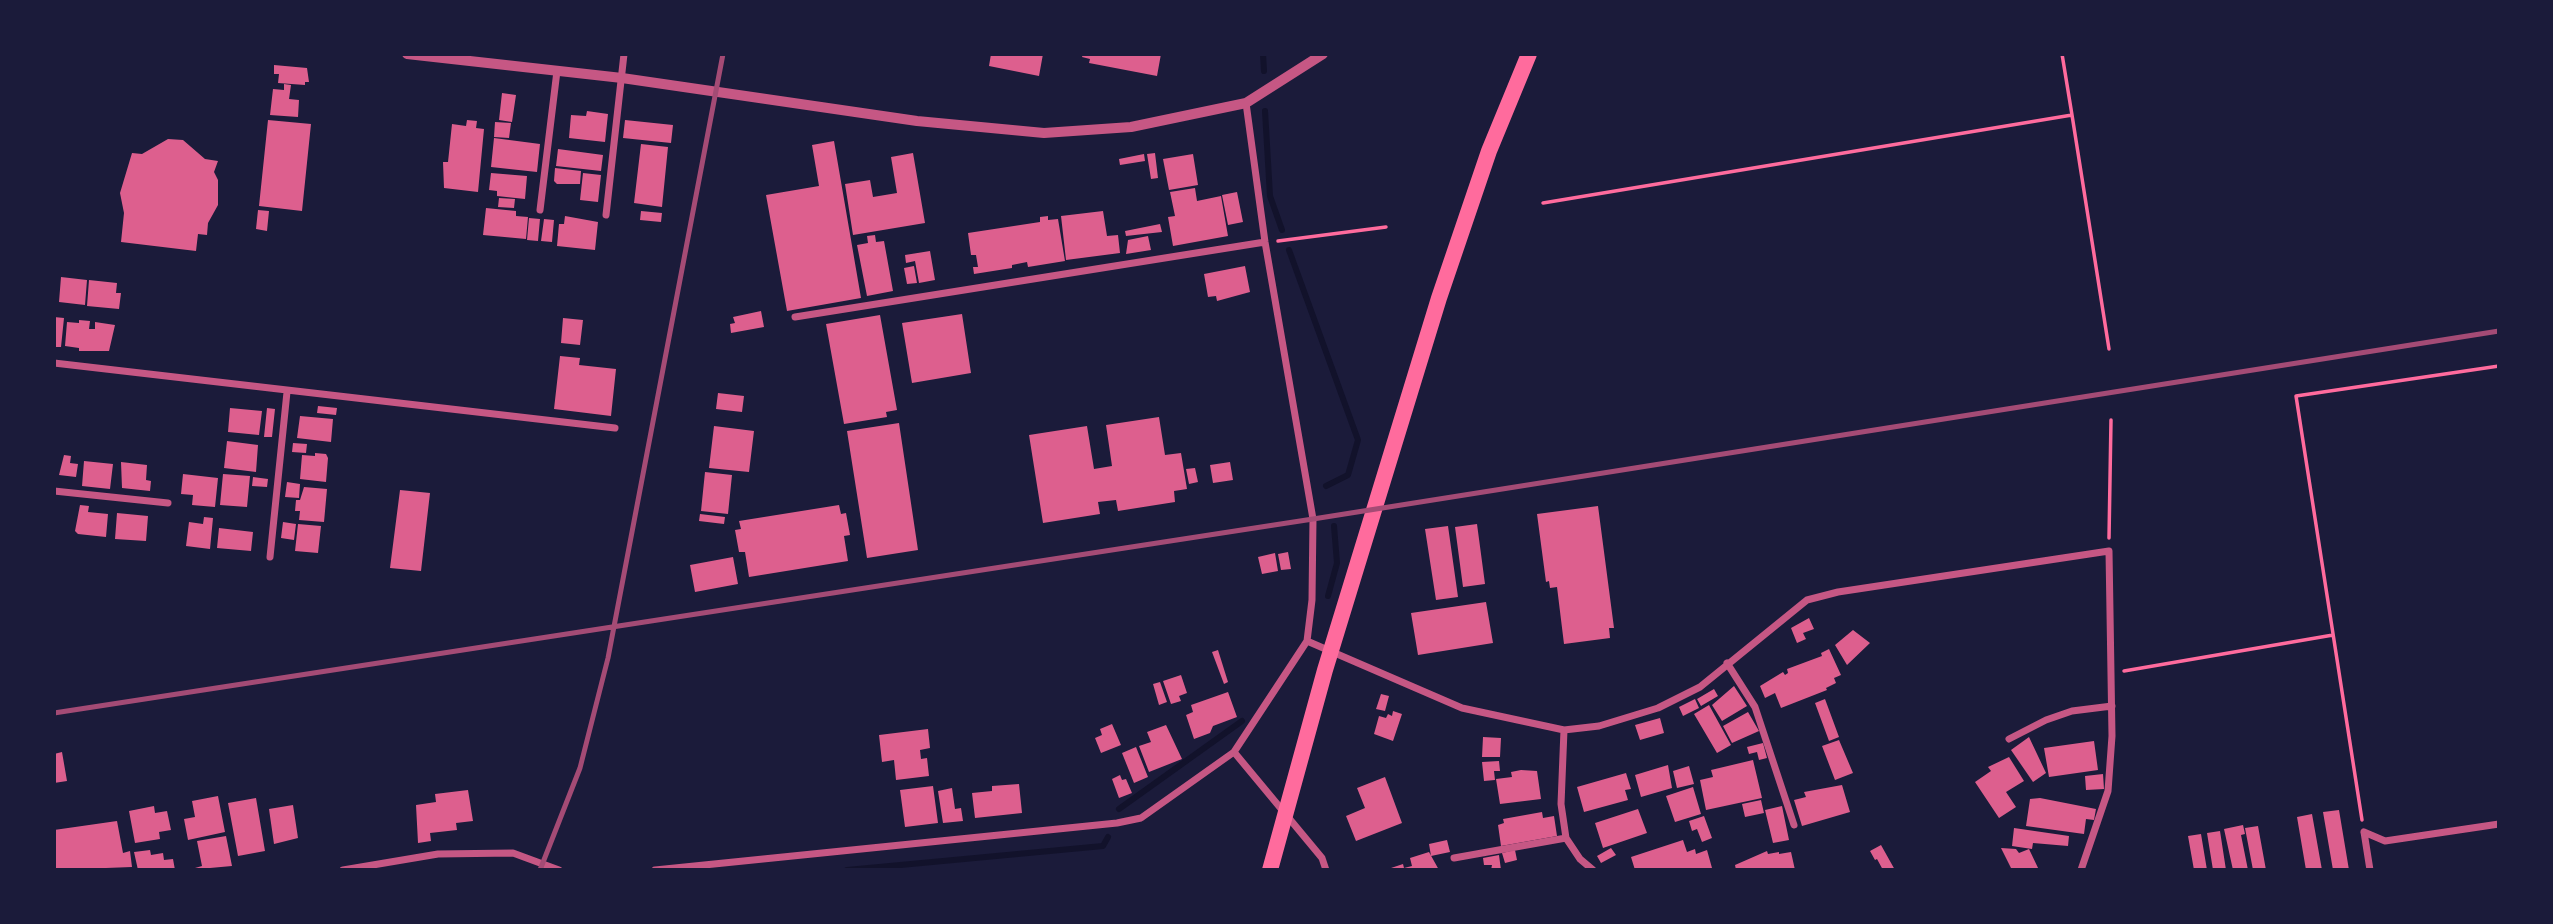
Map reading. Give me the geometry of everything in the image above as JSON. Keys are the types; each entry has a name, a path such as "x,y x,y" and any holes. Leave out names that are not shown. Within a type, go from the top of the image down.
{"highway":[{"path":"1270,870 1325,670 1439,298 1489,151 1529,54"}],"street":[{"path":"407,54 622,78 918,121 1044,133 1131,127 1245,103 1323,54"},
{"path":"606,215 624,54"},
{"path":"540,210 557,71"},
{"path":"655,870 1117,823 1141,817 1234,752 1307,641 1312,600 1313,519 1265,242 1245,103"},
{"path":"794,317 1265,242"},
{"path":"54,363 615,428"},
{"path":"270,557 287,392"},
{"path":"54,491 168,503"},
{"path":"1307,641 1462,708 1563,730 1599,726 1658,708 1700,687 1807,600 1838,592 2109,551 2112,706 2108,791 2081,870"},
{"path":"1727,663 1755,707 1794,825"},
{"path":"2009,739 2046,720 2072,711 2112,706"},
{"path":"1563,730 1561,804 1566,838 1580,859 1593,870"},
{"path":"1234,752 1322,858 1326,870"},
{"path":"2364,832 2385,841 2499,824"},
{"path":"2364,832 2370,870"},
{"path":"1454,858 1566,838"},
{"path":"343,870 438,853 513,853 559,870"}],"path":[{"path":"2062,54 2109,349"},
{"path":"1543,203 2072,115"},
{"path":"1265,242 1385,227"},
{"path":"2364,832 2295,396 2499,366"},
{"path":"2109,551 2111,420"},
{"path":"2111,673 2333,635"}],"building":[{"path":"991,54 1043,54 1039,76 989,66"},
{"path":"1083,54 1161,54 1157,76 1089,63 1090,59 1082,57"},
{"path":"274,65 307,68 309,82 305,82 305,85 278,83 279,74 274,74"},
{"path":"284,84 291,85 289,99 299,100 298,117 270,115 273,89 284,90"},
{"path":"502,93 516,95 512,122 499,120"},
{"path":"587,111 608,114 605,142 569,138 571,115 586,116"},
{"path":"268,120 311,124 302,211 259,206"},
{"path":"467,120 477,121 476,128 484,129 478,192 444,188 443,162 448,162 452,124 466,126"},
{"path":"625,120 673,125 671,143 623,138"},
{"path":"495,122 511,123 509,138 494,137"},
{"path":"494,138 540,144 537,172 491,167"},
{"path":"168,139 183,140 205,159 218,161 214,172 218,180 218,205 208,223 207,235 198,234 196,251 121,242 124,213 120,193 132,153 142,154"},
{"path":"834,141 861,298 787,311 766,195 819,186 812,145"},
{"path":"641,144 668,147 662,207 634,203"},
{"path":"558,149 603,155 601,171 556,166"},
{"path":"913,153 925,223 853,235 845,184 870,180 873,197 897,193 891,157"},
{"path":"1155,153 1158,178 1151,179 1147,154"},
{"path":"1144,154 1145,161 1120,165 1119,159"},
{"path":"1193,154 1198,185 1169,190 1163,159"},
{"path":"555,168 581,171 580,184 557,184 554,181"},
{"path":"491,173 527,176 525,199 497,196 497,191 489,190"},
{"path":"583,173 601,175 598,202 580,200"},
{"path":"1195,188 1197,201 1221,196 1228,236 1173,246 1168,217 1175,216 1170,192"},
{"path":"1237,192 1243,222 1228,225 1222,195"},
{"path":"499,198 515,199 514,208 498,207"},
{"path":"486,208 516,211 516,216 528,217 526,239 483,235"},
{"path":"258,210 269,211 267,231 256,229"},
{"path":"641,211 662,213 661,222 640,220"},
{"path":"1103,211 1107,236 1118,235 1120,253 1066,260 1061,216"},
{"path":"565,216 598,222 595,250 557,246 559,224 564,224"},
{"path":"1048,216 1048,220 1058,219 1065,261 1028,267 1027,262 1012,265 1012,268 974,274 973,267 978,267 976,255 971,255 968,233 1040,222 1040,217"},
{"path":"529,218 540,219 538,241 527,240"},
{"path":"544,219 554,220 552,242 541,241"},
{"path":"1160,224 1162,232 1126,236 1125,231"},
{"path":"875,235 876,242 884,241 893,291 867,296 857,245 868,243 867,236"},
{"path":"1148,236 1151,250 1126,254 1128,240"},
{"path":"930,251 935,280 919,283 915,261 906,263 905,255"},
{"path":"914,266 917,283 907,284 904,268"},
{"path":"1245,266 1250,292 1217,301 1216,296 1208,297 1204,274"},
{"path":"61,277 87,280 85,305 59,302"},
{"path":"89,280 117,283 116,293 121,293 119,309 87,306"},
{"path":"761,311 764,327 731,333 730,324 735,323 733,317"},
{"path":"962,314 971,373 912,383 902,323"},
{"path":"880,315 897,410 886,412 887,417 844,424 826,324"},
{"path":"54,317 64,318 61,347 54,347"},
{"path":"563,318 583,320 580,345 561,343"},
{"path":"79,320 90,321 89,329 95,329 95,322 115,325 109,351 79,351 79,348 65,346 67,322 79,323"},
{"path":"560,356 580,358 579,365 616,369 611,416 554,409"},
{"path":"718,393 744,396 742,412 716,409"},
{"path":"318,406 337,408 336,415 317,413"},
{"path":"230,408 262,411 259,435 228,432"},
{"path":"267,408 275,409 272,437 264,437"},
{"path":"300,416 333,419 331,442 297,438"},
{"path":"1159,417 1165,455 1181,453 1187,489 1174,491 1175,502 1118,511 1116,500 1098,502 1100,514 1043,523 1029,435 1087,426 1094,469 1112,466 1106,425"},
{"path":"899,423 918,550 867,558 847,431"},
{"path":"714,426 754,431 749,472 709,468"},
{"path":"227,441 258,445 256,472 224,468"},
{"path":"293,443 307,444 306,453 292,452"},
{"path":"315,453 326,454 328,458 326,482 300,479 302,455 315,456"},
{"path":"64,455 71,456 70,463 78,464 76,477 59,475"},
{"path":"84,461 113,464 110,489 82,486"},
{"path":"121,462 147,465 146,480 151,481 150,491 122,488"},
{"path":"1230,462 1233,480 1213,483 1210,465"},
{"path":"1195,468 1198,482 1189,484 1186,469"},
{"path":"705,472 732,475 728,514 701,511"},
{"path":"183,474 218,478 215,507 192,505 193,495 181,494"},
{"path":"223,474 250,476 247,507 220,505"},
{"path":"253,477 268,479 267,487 252,486"},
{"path":"287,482 300,484 299,498 285,497"},
{"path":"304,487 327,489 324,522 299,520 300,511 295,511 296,500 300,500"},
{"path":"400,490 430,493 421,571 390,568"},
{"path":"80,505 89,506 88,512 108,514 106,537 78,534 75,531"},
{"path":"839,505 841,514 846,513 850,535 844,536 848,561 749,577 745,552 739,552 735,530 741,529 739,521"},
{"path":"1598,506 1614,628 1609,628 1610,638 1564,644 1557,587 1550,588 1549,581 1546,582 1537,514"},
{"path":"117,513 148,516 146,541 115,539"},
{"path":"700,514 725,517 724,524 699,521"},
{"path":"204,517 213,518 210,549 186,546 189,522 203,524"},
{"path":"283,522 296,524 294,540 281,538"},
{"path":"298,524 321,526 318,553 295,551"},
{"path":"1477,524 1485,584 1463,587 1455,527"},
{"path":"1448,526 1458,597 1436,600 1425,529"},
{"path":"219,528 253,532 251,551 217,548"},
{"path":"1288,552 1291,569 1281,570 1278,554"},
{"path":"1275,553 1278,571 1262,574 1258,557"},
{"path":"733,557 738,584 695,592 690,565"},
{"path":"1486,602 1493,643 1418,655 1411,613"},
{"path":"1809,618 1814,629 1803,633 1806,639 1797,643 1791,628"},
{"path":"1853,630 1870,643 1847,665 1835,645"},
{"path":"1829,649 1841,675 1834,678 1836,683 1826,688 1827,690 1781,708 1775,693 1765,698 1760,686 1783,672 1785,675 1788,673 1787,669 1822,656 1821,653"},
{"path":"1218,650 1228,682 1224,684 1212,652"},
{"path":"1181,675 1187,693 1179,696 1181,701 1171,704 1163,681"},
{"path":"1160,682 1167,702 1159,705 1153,684"},
{"path":"1734,686 1747,706 1722,721 1712,705"},
{"path":"1714,689 1718,696 1701,706 1697,699"},
{"path":"1228,692 1237,717 1213,726 1210,733 1194,739 1186,715 1193,712 1191,705"},
{"path":"1381,694 1389,696 1385,711 1376,709"},
{"path":"1695,699 1699,708 1683,716 1679,707"},
{"path":"1825,699 1839,737 1829,741 1815,703"},
{"path":"1709,705 1731,745 1717,753 1694,714"},
{"path":"1393,711 1402,714 1393,741 1374,734 1379,716 1392,716"},
{"path":"1748,712 1759,731 1732,743 1723,726"},
{"path":"1660,718 1664,733 1640,740 1635,725"},
{"path":"1112,724 1121,745 1101,753 1095,738 1102,735 1100,729"},
{"path":"1166,725 1182,759 1149,772 1139,746 1151,742 1147,732"},
{"path":"928,729 930,748 920,750 921,759 927,758 929,776 896,780 894,760 882,762 879,735"},
{"path":"1483,737 1501,738 1500,757 1482,757"},
{"path":"2029,737 2046,773 2033,782 2011,750"},
{"path":"1839,740 1853,773 1835,780 1822,746"},
{"path":"2094,741 2098,770 2049,777 2044,748"},
{"path":"1763,743 1767,758 1759,760 1757,752 1749,754 1747,747"},
{"path":"1136,747 1148,777 1134,783 1122,753"},
{"path":"62,752 67,781 54,783 54,754"},
{"path":"2009,757 2024,781 2006,792 2016,807 1999,818 1975,782 1991,771 1988,767"},
{"path":"1753,760 1762,798 1706,810 1700,780 1713,777 1711,770"},
{"path":"1499,761 1500,771 1494,771 1495,780 1484,781 1482,762"},
{"path":"1668,765 1672,788 1641,797 1635,775"},
{"path":"1689,766 1694,784 1677,788 1673,771"},
{"path":"1537,771 1541,799 1500,804 1496,779 1512,777 1511,772"},
{"path":"1626,773 1631,789 1625,790 1628,800 1584,812 1577,787"},
{"path":"2103,774 2104,789 2086,790 2085,776"},
{"path":"1120,775 1122,780 1126,779 1132,793 1119,798 1112,779"},
{"path":"1385,777 1402,823 1356,841 1346,816 1365,808 1357,788"},
{"path":"1019,784 1022,813 975,818 972,793 992,791 992,786"},
{"path":"1842,785 1850,812 1802,826 1794,800 1806,797 1804,792"},
{"path":"933,786 938,823 905,827 900,790"},
{"path":"1693,787 1701,814 1675,822 1666,796"},
{"path":"952,788 955,809 961,808 963,821 943,823 938,791"},
{"path":"468,790 473,821 456,823 457,830 430,833 431,841 418,843 416,805 436,802 435,794"},
{"path":"218,796 225,832 188,840 184,819 195,817 192,801"},
{"path":"256,798 265,851 238,856 228,803"},
{"path":"2040,798 2096,809 2094,820 2086,819 2084,834 2026,826 2030,799"},
{"path":"1761,800 1764,813 1745,817 1742,804"},
{"path":"293,805 298,838 274,844 269,809"},
{"path":"154,806 155,813 167,811 171,830 159,832 160,839 135,843 129,811"},
{"path":"1782,806 1789,840 1773,843 1765,810"},
{"path":"1638,809 1647,833 1603,848 1595,823"},
{"path":"2339,810 2349,870 2333,870 2323,812"},
{"path":"1542,812 1543,818 1554,816 1557,836 1501,846 1498,825 1504,823 1503,819"},
{"path":"2312,814 2322,870 2306,870 2297,817"},
{"path":"1704,816 1712,838 1702,842 1697,829 1692,831 1689,821"},
{"path":"117,821 123,853 130,851 132,867 54,870 54,830"},
{"path":"2243,825 2245,834 2241,835 2248,870 2233,870 2224,829"},
{"path":"2258,826 2266,870 2253,870 2245,828"},
{"path":"2014,828 2069,836 2068,846 2033,843 2032,849 2012,846"},
{"path":"2220,831 2226,870 2213,870 2207,833"},
{"path":"2201,834 2207,870 2194,870 2188,836"},
{"path":"226,836 232,866 188,870 202,866 197,841"},
{"path":"1447,840 1450,852 1431,856 1429,844"},
{"path":"1683,840 1687,852 1695,849 1696,854 1707,850 1712,868 1635,870 1631,857"},
{"path":"1881,845 1895,870 1883,870 1877,859 1875,860 1870,851"},
{"path":"1611,848 1616,855 1601,863 1597,856"},
{"path":"2001,848 2016,849 2019,853 2029,849 2039,870 2012,870"},
{"path":"150,850 151,855 163,853 164,860 173,859 175,870 138,870 134,852"},
{"path":"1515,850 1517,860 1505,863 1502,853"},
{"path":"1767,851 1768,854 1791,852 1795,870 1736,870 1735,865"},
{"path":"1429,852 1439,870 1385,870 1403,864 1404,868 1412,866 1410,858"},
{"path":"1499,855 1501,870 1491,870 1492,865 1484,865 1483,858"}],"waterway":[{"path":"1263,54 1264,71"},
{"path":"1265,111 1270,196 1282,230"},
{"path":"1289,250 1358,440 1348,475 1326,486"},
{"path":"1328,596 1337,563 1334,526"},
{"path":"1119,809 1242,721"},
{"path":"847,870 1103,846 1108,837"}],"railway":[{"path":"540,870 580,768 608,658 723,54"},
{"path":"54,713 1313,519 2499,331"}]}
